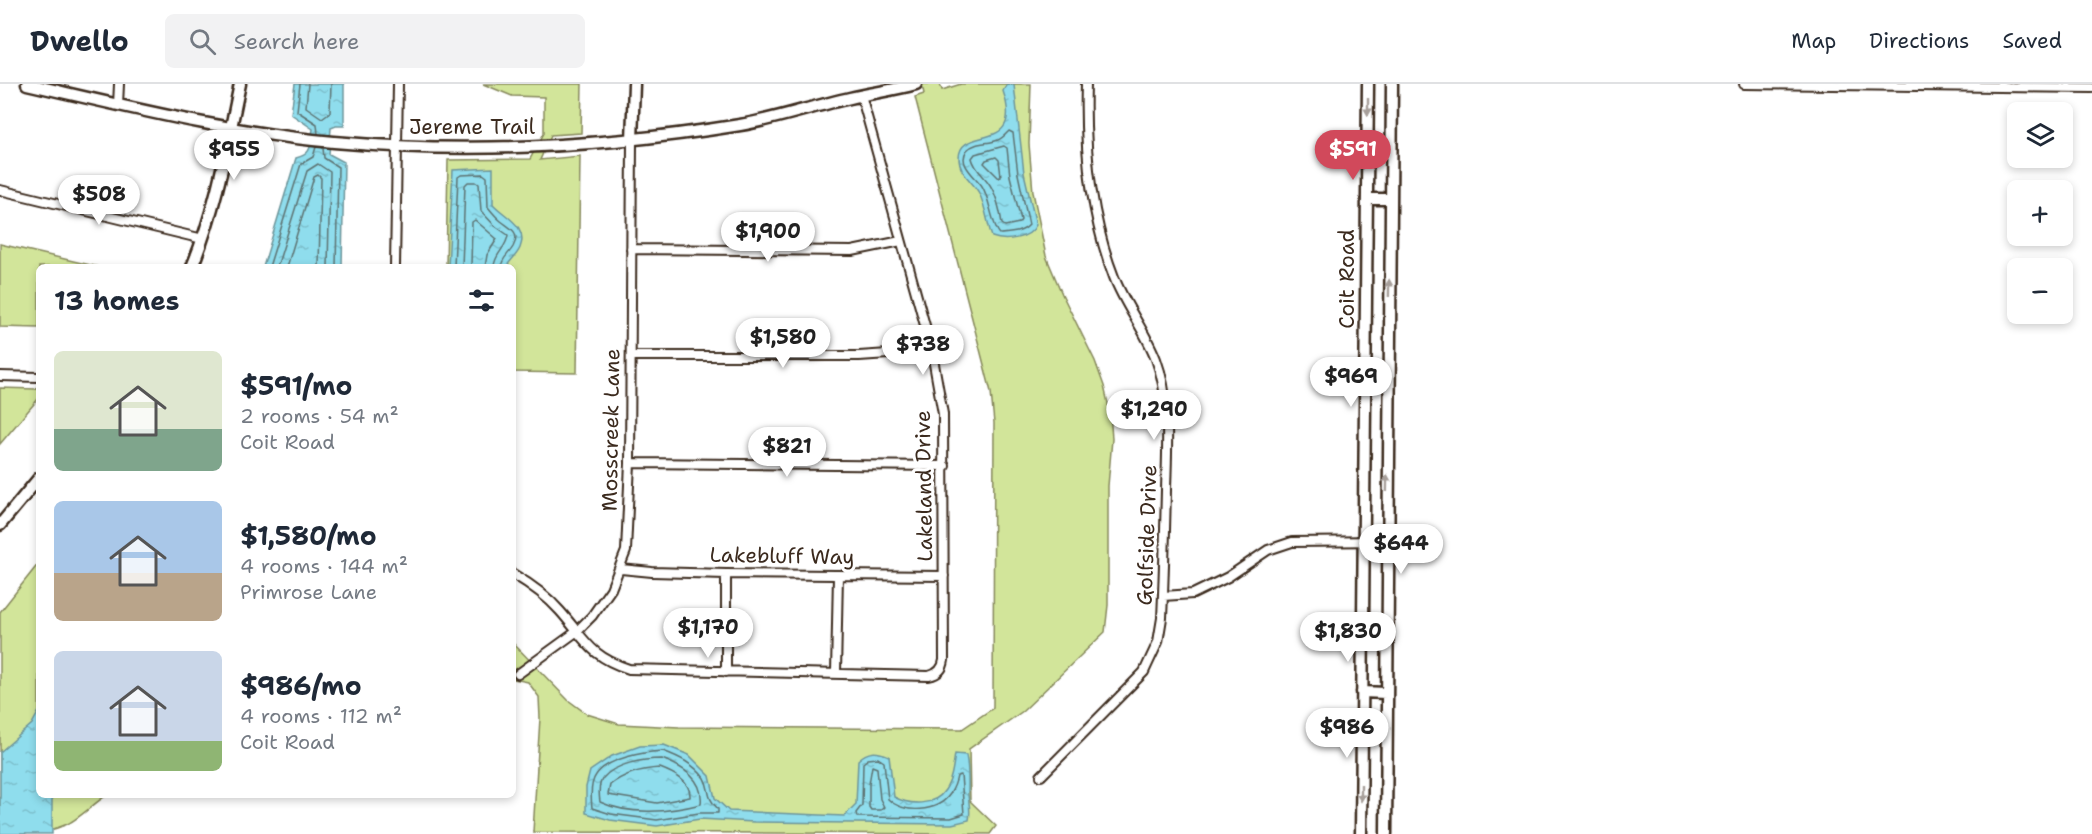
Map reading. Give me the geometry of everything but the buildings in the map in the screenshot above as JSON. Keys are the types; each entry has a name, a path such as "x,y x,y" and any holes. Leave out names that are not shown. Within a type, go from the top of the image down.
{"main road":[{"name":"Jereme Trail","path":"27,84 117,105 300,138 443,147 543,147 632,140 750,123 861,95 916,84"},
{"path":"193,264 203,239 225,158 240,84"},
{"path":"632,140 634,84"},
{"name":"Coit Road","path":"1361,834 1368,84"},
{"name":"Coit Road","path":"1386,834 1392,84"},
{"path":"1367,199 1390,199"},
{"path":"0,525 36,482"},
{"path":"1362,692 1386,693"}],"street":[{"path":"117,105 119,84"},
{"path":"395,264 398,84"},
{"name":"Golfside Drive","path":"1041,776 1144,672 1158,642 1162,618 1167,441 1164,395 1156,359 1114,278 1101,234 1091,191 1086,150 1086,84"},
{"path":"1744,84 2092,87"},
{"name":"Lakeland Drive","path":"837,673 929,676 941,669 944,660 943,414 931,347 861,95"},
{"name":"Mosscreek Lane","path":"518,674 576,632 592,616 606,598 621,568 626,551 630,463 632,140"},
{"path":"0,190 203,239"},
{"path":"631,249 852,251 901,241"},
{"path":"631,356 859,356 894,354 931,347"},
{"path":"0,376 36,377"},
{"path":"630,463 945,466"},
{"path":"1163,596 1194,594 1228,577 1268,550 1292,542 1387,541"},
{"name":"Lakebluff Way","path":"621,568 652,572 726,574 944,576"},
{"path":"726,574 726,672"},
{"path":"516,576 550,601 591,649 605,660 629,669 837,673 838,575"}],"green space":[{"path":"483,84 582,84 581,133 551,135 540,160 580,156 577,373 516,372 516,264 446,264 448,160 530,159 544,133 544,97 512,96"},
{"path":"922,84 940,84 942,90 961,84 1031,84 1029,144 1033,192 1046,256 1095,361 1110,412 1112,439 1108,486 1108,605 1105,632 1023,711 969,749 970,801 996,826 990,834 533,832 540,718 539,697 528,682 516,680 516,646 568,700 587,714 619,724 679,727 962,729 993,708 994,423 991,392 915,97 924,94"},
{"path":"0,244 86,264 36,264 36,328 0,327"},
{"path":"0,388 36,389 36,402 0,444"},
{"path":"36,567 36,798 103,798 65,825 33,833 0,834 0,612"}],"water":[{"path":"295,84 344,84 344,126 331,128 329,154 344,162 342,264 264,264 296,158 305,154 311,144 313,129 291,114"},
{"path":"1007,84 1014,85 1024,173 1036,225 1033,230 1023,236 1004,239 992,237 981,198 963,173 959,158 962,148 969,142 999,132 1005,124 1007,111 1003,91"},
{"path":"493,168 493,204 519,228 522,240 520,248 508,264 448,264 453,170"},
{"path":"36,717 36,798 52,798 52,834 0,834 0,752 32,724"},
{"path":"664,745 689,755 710,776 715,798 729,811 844,816 856,804 858,760 865,754 877,752 889,756 894,797 914,803 928,802 940,796 949,782 955,754 966,755 969,820 952,824 754,822 700,819 657,826 610,820 586,813 586,787 590,771 612,756 640,746"}]}
